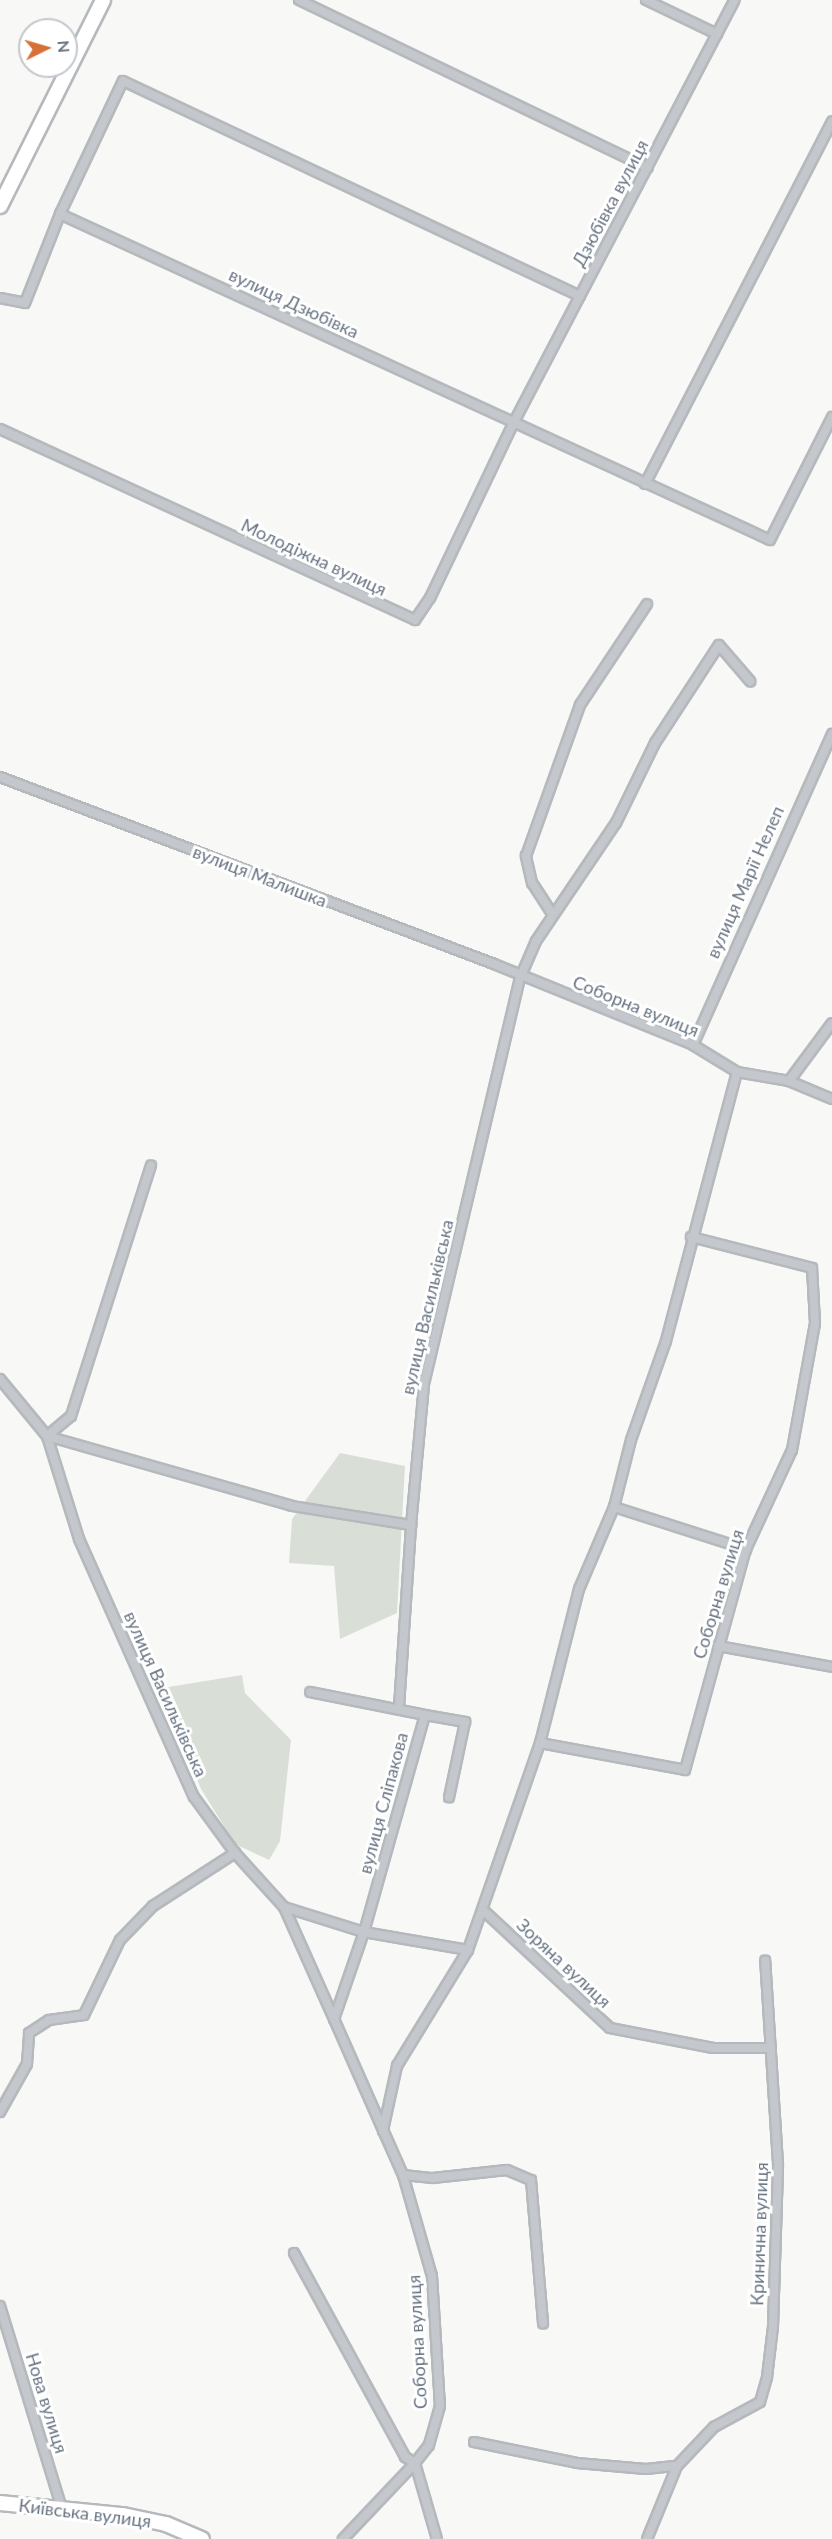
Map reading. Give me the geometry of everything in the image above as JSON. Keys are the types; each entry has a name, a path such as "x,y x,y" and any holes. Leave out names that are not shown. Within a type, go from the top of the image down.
{"main road":[{"path":"0,206 103,0"},
{"name":"Київська вулиця","path":"0,2503 145,2519 202,2539"}],"street":[{"path":"298,0 648,168"},
{"path":"646,0 717,34"},
{"name":"Дзюбівка вулиця","path":"514,422 735,0"},
{"path":"0,298 25,303 60,214 123,81 579,296"},
{"path":"645,484 832,122"},
{"name":"вулиця Дзюбівка","path":"60,214 770,540 832,417"},
{"name":"Молодіжна вулиця","path":"0,429 415,620 430,598 514,422"},
{"path":"553,915 532,883 526,856 580,705 647,604"},
{"name":"вулиця Васильківська","path":"399,1707 411,1525 424,1384 520,978 536,941 616,823 655,743 719,645 750,681"},
{"name":"вулиця Марії Нелеп","path":"693,1045 832,734"},
{"name":"вулиця Малишка","path":"0,777 520,978"},
{"name":"Соборна вулиця","path":"520,978 693,1045 737,1072 789,1081 832,1099"},
{"path":"789,1081 832,1023"},
{"path":"383,2130 397,2066 468,1950 540,1743 579,1589 614,1507 631,1440 666,1341 691,1237 737,1072"},
{"path":"47,1437 71,1416 151,1165"},
{"name":"Соборна вулиця","path":"540,1743 685,1770 746,1549 792,1450 815,1323 812,1268 691,1237"},
{"name":"вулиця Васильківська","path":"0,1379 47,1437 80,1539 194,1797 235,1853 284,1907"},
{"path":"47,1437 292,1506 411,1525"},
{"path":"614,1507 746,1549"},
{"path":"718,1646 832,1667"},
{"name":"вулиця Сліпакова","path":"310,1692 399,1707 425,1714 364,1932"},
{"path":"425,1714 465,1722 449,1797"},
{"path":"0,2112 27,2064 29,2033 49,2020 84,2015 115,1950 128,1932 153,1906 235,1853"},
{"path":"284,1907 364,1932 468,1950"},
{"path":"284,1907 403,2175 433,2178 507,2170 531,2180 543,2323"},
{"name":"Зоряна вулиця","path":"483,1910 610,2028 713,2048 771,2048"},
{"path":"334,2019 364,1932"},
{"name":"Кринична вулиця","path":"647,2539 677,2466 714,2427 760,2402 767,2377 773,2327 778,2164 765,1960"},
{"name":"Соборна вулиця","path":"343,2539 415,2463 429,2445 440,2406 432,2276 403,2175"},
{"path":"294,2253 405,2457 415,2463 437,2539"},
{"name":"Нова вулиця","path":"0,2306 62,2509"},
{"path":"474,2442 578,2463 646,2469 677,2466"}],"shaded area":[{"path":"340,1453 405,1466 397,1613 340,1639 334,1566 289,1563 292,1519"},
{"path":"242,1675 245,1693 291,1740 280,1841 269,1860 235,1844 201,1789 178,1730 171,1726 156,1689"}]}
